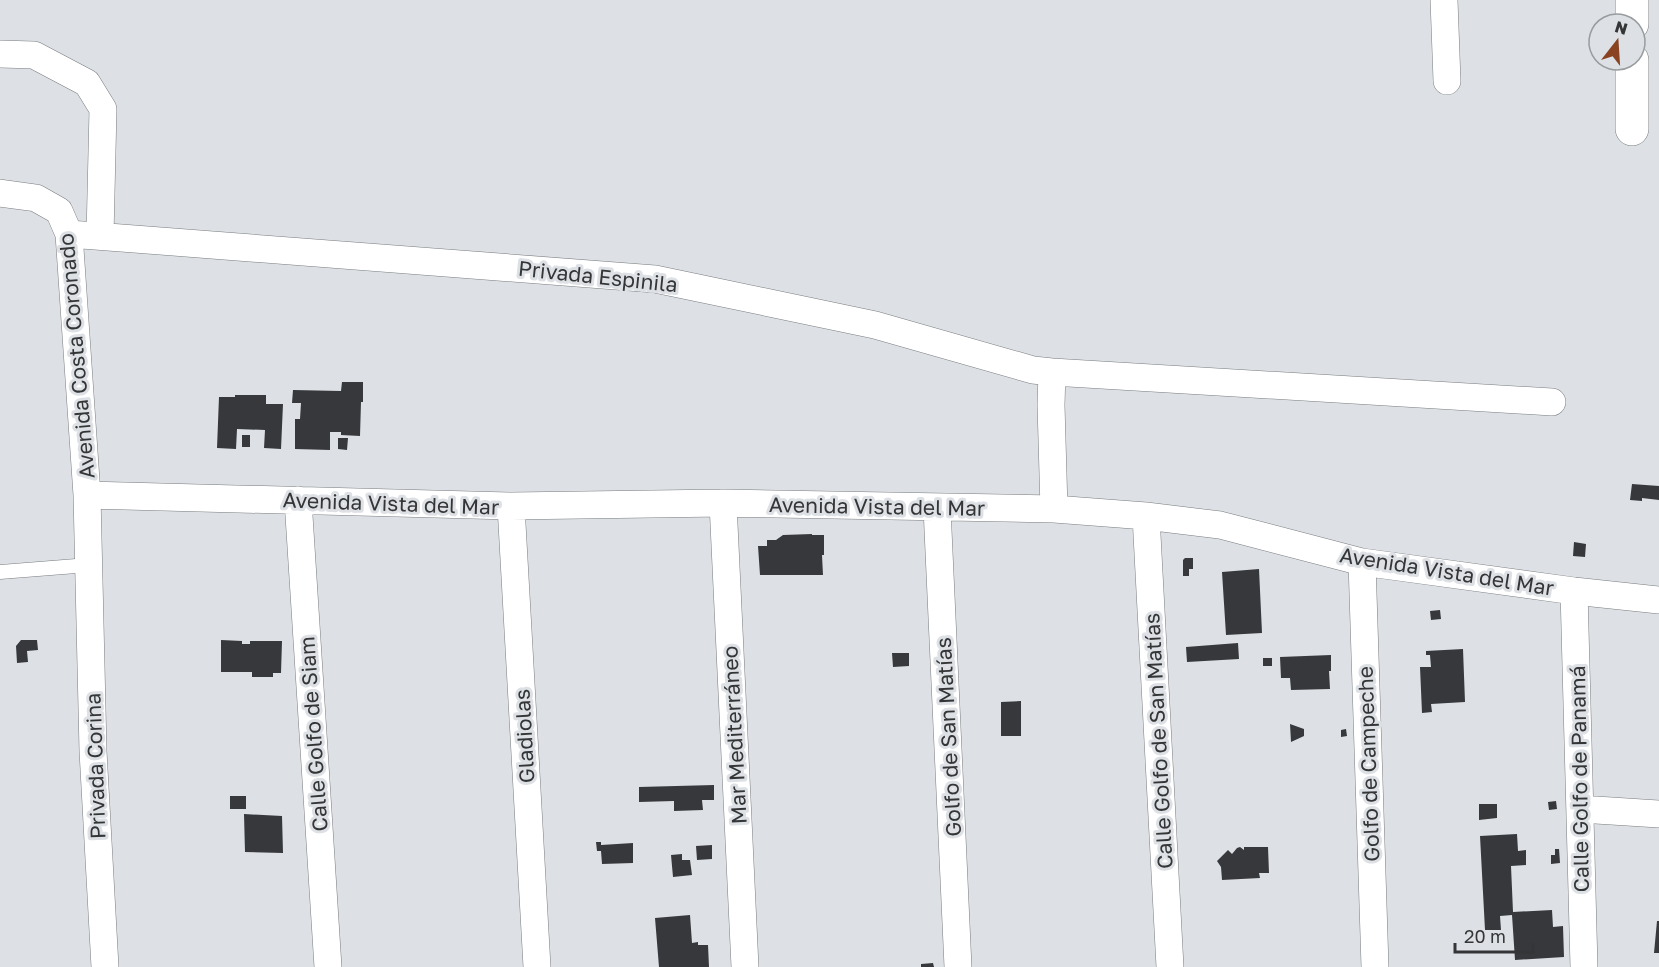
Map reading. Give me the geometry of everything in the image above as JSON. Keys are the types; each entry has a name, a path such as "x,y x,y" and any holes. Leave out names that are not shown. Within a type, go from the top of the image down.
{"main road":[{"path":"1632,72 1632,129"}],"street":[{"path":"1444,0 1446,81"},
{"path":"0,54 34,55 87,83 103,109 100,236"},
{"name":"Avenida Costa Coronado","path":"0,193 36,198 59,211 69,234 87,495 89,565"},
{"name":"Privada Espinila","path":"69,234 655,279 875,325 1033,370 1552,402"},
{"path":"1052,372 1054,509"},
{"name":"Avenida Vista del Mar","path":"87,495 511,506 723,503 1054,509 1146,516 1220,525 1362,562 1574,591 1659,600"},
{"name":"Calle Golfo de Siam","path":"298,500 328,967"},
{"name":"Mar Mediterráneo","path":"723,503 745,967"},
{"name":"Gladiolas","path":"511,506 537,967"},
{"name":"Golfo de San Matías","path":"937,508 958,967"},
{"name":"Calle Golfo de San Matías","path":"1146,516 1170,967"},
{"name":"Golfo de Campeche","path":"1362,562 1375,967"},
{"name":"Privada Corina","path":"89,565 93,751 105,967"},
{"name":"Calle Golfo de Panamá","path":"1574,591 1584,967"},
{"path":"1580,809 1659,814"}],"lane":[{"path":"0,572 89,565"}],"building":[{"path":"342,382 363,382 360,436 330,432 330,450 295,449 295,419 300,419 301,403 292,403 293,390 341,391"},
{"path":"235,395 266,395 266,404 283,404 281,449 264,448 265,430 237,429 236,449 217,448 219,397 235,397"},
{"path":"242,435 250,435 250,447 242,447"},
{"path":"338,438 348,438 347,450 338,449"},
{"path":"1632,484 1659,486 1659,500 1642,498 1642,501 1630,500"},
{"path":"783,535 824,535 823,575 760,575 758,546 767,546 767,540 776,540"},
{"path":"1574,542 1586,544 1585,557 1573,556"},
{"path":"1185,558 1193,558 1193,569 1189,569 1189,576 1183,576"},
{"path":"1259,569 1262,633 1226,635 1222,572"},
{"path":"1440,610 1441,619 1431,620 1430,611"},
{"path":"21,640 37,640 38,650 27,651 28,662 17,663 16,646"},
{"path":"221,640 242,641 242,644 250,644 250,641 282,641 281,673 273,673 273,677 252,677 252,672 221,672"},
{"path":"1238,643 1239,659 1187,662 1186,647"},
{"path":"1463,649 1465,702 1431,704 1432,712 1422,713 1420,667 1431,667 1430,655 1426,655 1426,651"},
{"path":"892,653 909,653 909,666 893,667"},
{"path":"1331,655 1330,689 1291,690 1290,678 1281,678 1280,657"},
{"path":"1263,658 1272,658 1272,666 1263,666"},
{"path":"1021,701 1021,736 1001,736 1001,702"},
{"path":"1290,724 1304,729 1304,736 1291,742"},
{"path":"1346,729 1347,736 1341,737 1341,730"},
{"path":"714,785 714,800 702,800 703,810 674,811 674,801 639,802 639,787"},
{"path":"230,796 246,796 246,809 230,809"},
{"path":"1556,801 1557,809 1549,810 1548,802"},
{"path":"1479,804 1497,804 1497,818 1479,820"},
{"path":"244,814 282,816 283,853 245,852"},
{"path":"1517,834 1518,851 1526,850 1526,865 1511,866 1513,912 1552,910 1553,927 1563,926 1564,957 1515,960 1512,915 1500,916 1501,930 1485,930 1480,836"},
{"path":"596,842 601,842 601,845 633,843 633,863 602,864 601,851 597,851"},
{"path":"712,845 712,859 697,860 696,846"},
{"path":"1240,847 1244,850 1244,847 1268,847 1269,873 1259,873 1260,878 1222,880 1221,867 1217,861 1228,850 1232,854"},
{"path":"1555,849 1559,849 1560,863 1551,864 1551,855 1555,855"},
{"path":"682,854 682,860 690,860 692,875 673,877 671,855"},
{"path":"690,915 692,943 708,945 709,967 659,967 655,918"},
{"path":"1657,921 1659,921 1659,953 1654,953"},
{"path":"933,963 934,967 921,967 921,964"}]}
